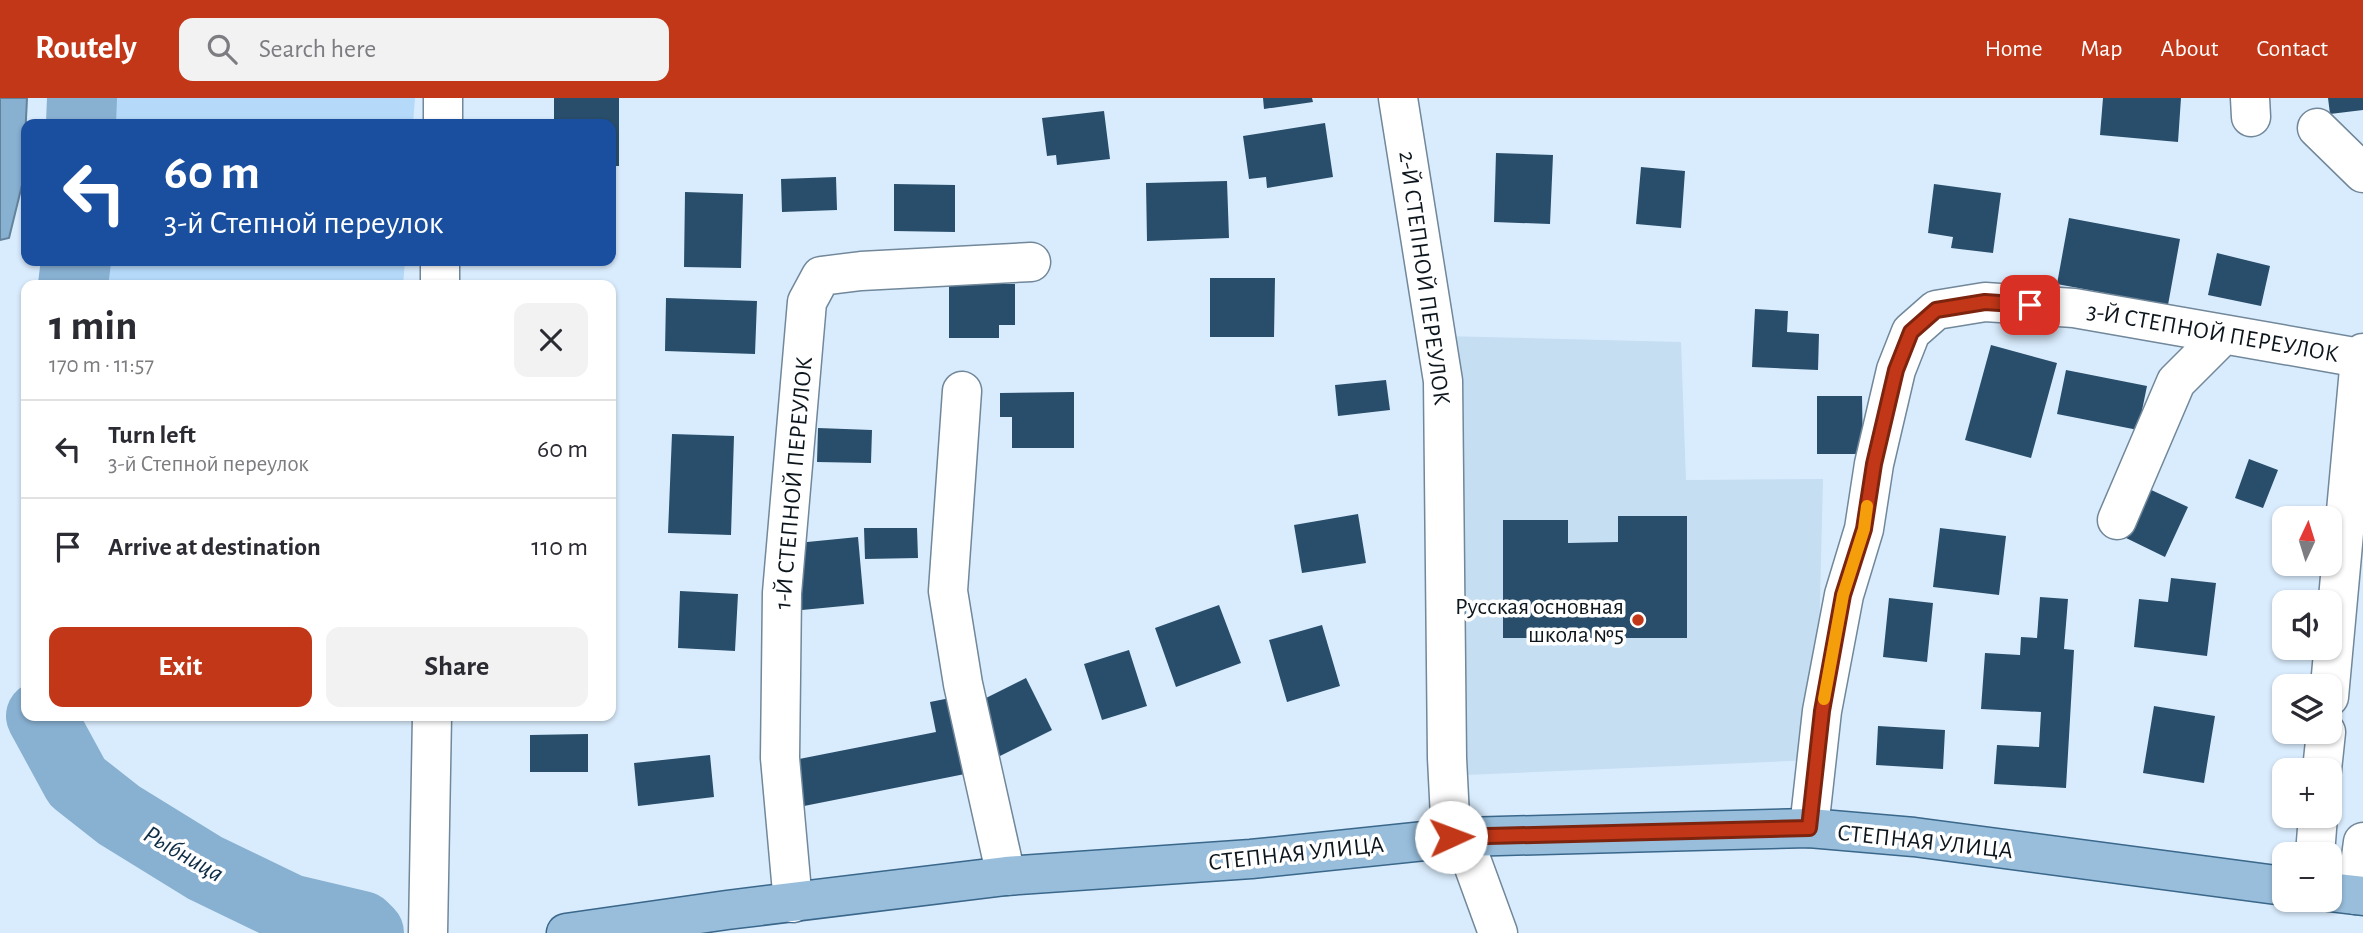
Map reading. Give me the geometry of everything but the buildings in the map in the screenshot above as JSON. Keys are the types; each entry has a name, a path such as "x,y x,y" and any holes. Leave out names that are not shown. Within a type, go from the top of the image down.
{"main road":[{"name":"СТЕПНАЯ УЛИЦА","path":"566,933 727,910 1006,876 1251,859 1457,837 1809,828 1914,837 2272,884"},
{"name":"СТЕПНАЯ УЛИЦА","path":"662,933 727,910"}],"street":[{"path":"443,98 443,119"},
{"name":"2-Й СТЕПНОЙ ПЕРЕУЛОК","path":"1398,98 1443,381 1447,758 1457,837 1498,933"},
{"path":"2317,128 2363,173"},
{"name":"1-Й СТЕПНОЙ ПЕРЕУЛОК","path":"793,903 780,758 782,607 807,302 821,276 861,271 1031,262"},
{"name":"3-Й СТЕПНОЙ ПЕРЕУЛОК","path":"1809,828 1822,711 1843,595 1864,529 1874,464 1896,370 1911,332 1936,310 1985,302 2074,308 2222,336 2361,355"},
{"path":"2117,520 2176,382 2222,336"},
{"path":"2333,674 2353,546 2361,355"},
{"path":"962,391 948,591 963,684 1006,876"},
{"path":"428,933 432,721"},
{"path":"2349,895 2363,842"}],"shaded area":[{"path":"0,98 27,98 26,119 21,119 21,189 9,238 0,240"},
{"path":"105,98 415,98 413,119 103,119"},
{"path":"94,266 405,266 403,280 92,280"},
{"name":"Русская основная школа №5","path":"1443,336 1681,342 1686,480 1823,479 1816,760 1465,775"}],"waterway":[{"name":"Рыбница","path":"81,119 82,98"},
{"name":"Рыбница","path":"74,280 75,266"},
{"name":"Рыбница","path":"44,721 77,782 119,815 205,868 290,909 362,926 369,933"}],"slow traffic":[{"path":"1824,699 1843,595 1864,529 1867,506"}],"place":[{"name":"Русская основная школа №5","path":"1638,620"}],"route":[{"path":"1451,837 1809,828 1822,711 1843,595 1864,529 1874,464 1896,370 1911,332 1936,310 1985,302 2030,305"}]}
